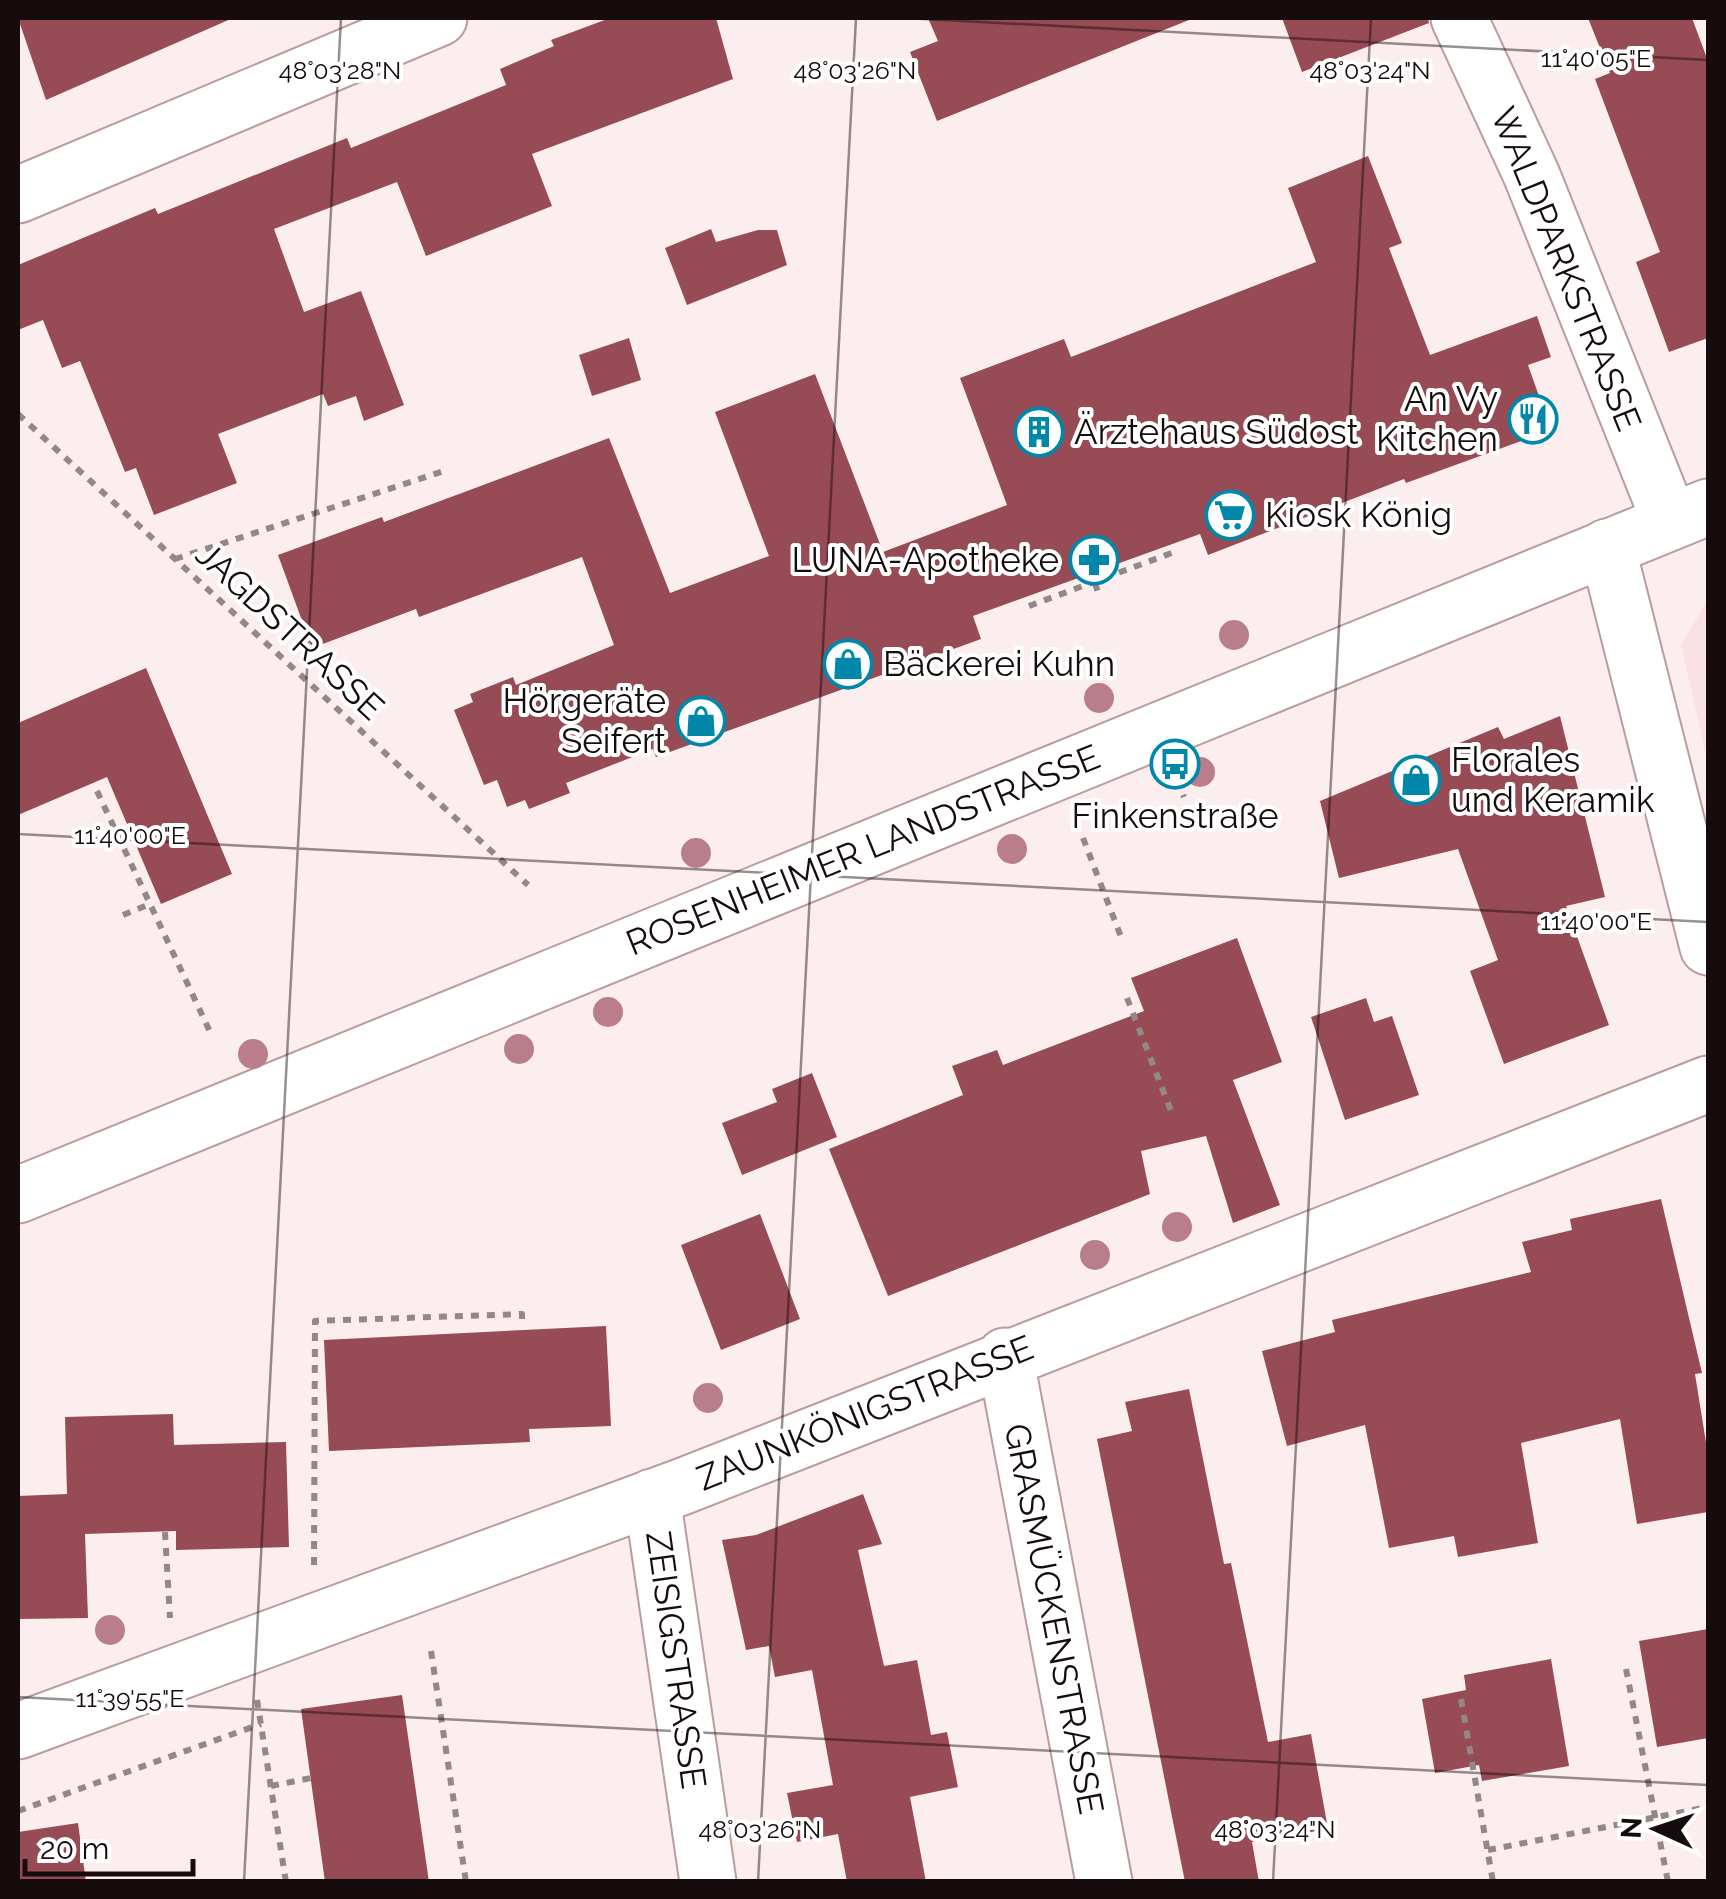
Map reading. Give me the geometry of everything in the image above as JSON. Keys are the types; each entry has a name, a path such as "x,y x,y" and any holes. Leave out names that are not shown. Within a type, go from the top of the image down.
{"street":[{"path":"18,196 439,18"},
{"name":"WALDPARKSTRASSE","path":"1459,18 1690,514"},
{"name":"ROSENHEIMER LANDSTRASSE","path":"18,1195 1690,514"},
{"path":"1607,547 1632,632 1708,946"},
{"name":"ZAUNKÖNIGSTRASSE","path":"18,1731 652,1498 1005,1356 1708,1084"},
{"name":"GRASMÜCKENSTRASSE","path":"1005,1356 1104,1882"},
{"name":"ZEISIGSTRASSE","path":"652,1498 708,1882"}],"path":[{"name":"JAGDSTRASSE","path":"18,414 528,884"},
{"path":"175,559 444,471"},
{"path":"1030,606 1051,594 1177,551"},
{"path":"1094,582 1100,596"},
{"path":"97,790 212,1036"},
{"path":"1083,838 1123,942"},
{"path":"123,915 150,904"},
{"path":"1128,998 1171,1112"},
{"path":"330,1614 314,1571 314,1321 388,1322 522,1314 522,1320"},
{"path":"166,1532 171,1627 186,1667"},
{"path":"431,1651 466,1882"},
{"path":"1626,1669 1668,1882"},
{"path":"1461,1700 1493,1882"},
{"path":"18,1811 261,1724 286,1882"},
{"path":"271,1786 311,1778"},
{"path":"1488,1850 1708,1807"}],"shaded area":[{"path":"1708,600 1708,763 1681,645"}],"building":[{"path":"18,18 233,18 46,100"},
{"path":"610,18 716,18 733,79 532,154 552,206 426,256 397,182 274,229 304,312 361,291 404,405 364,421 356,396 328,406 323,394 218,434 237,483 154,515 136,468 125,472 80,361 62,368 43,320 18,330 18,265 155,208 158,214 347,138 351,148 506,85 500,69 554,46 551,40"},
{"path":"928,18 1189,20 937,121 910,52 938,41"},
{"path":"1282,18 1428,18 1429,23 1302,72"},
{"path":"1588,18 1692,18 1708,61 1708,338 1669,352 1636,262 1660,252 1595,79 1610,73"},
{"path":"1368,156 1402,243 1389,248 1430,355 1537,316 1551,357 1528,365 1551,430 1406,483 1404,479 1208,555 1200,534 973,616 981,639 656,757 653,749 566,783 570,793 529,809 525,800 507,807 497,780 484,785 454,710 473,702 470,694 513,677 516,685 614,645 582,557 419,617 416,609 312,648 278,555 382,517 384,522 609,438 670,593 769,556 715,412 815,374 883,552 1007,505 960,378 1064,339 1071,357 1316,262 1288,188"},
{"path":"711,229 716,242 758,230 777,230 787,265 687,305 665,248"},
{"path":"629,338 641,380 592,396 579,355"},
{"path":"146,668 232,874 161,904 107,777 18,815 18,723"},
{"path":"1560,716 1605,897 1566,906 1609,1025 1504,1064 1470,971 1498,960 1458,849 1339,878 1320,801 1498,727 1504,739"},
{"path":"1237,938 1282,1062 1233,1080 1280,1205 1233,1223 1206,1136 1141,1151 1150,1194 888,1296 829,1149 963,1095 952,1066 997,1050 1003,1065 1144,1011 1131,978"},
{"path":"1366,998 1374,1022 1392,1016 1419,1095 1345,1120 1311,1017"},
{"path":"812,1073 837,1137 742,1175 722,1123 777,1102 772,1089"},
{"path":"1661,1199 1702,1373 1695,1374 1708,1455 1708,1512 1637,1524 1620,1419 1521,1443 1538,1543 1458,1557 1454,1536 1389,1548 1365,1425 1287,1446 1262,1351 1335,1332 1332,1320 1531,1272 1522,1242 1572,1230 1570,1219"},
{"path":"760,1214 800,1319 721,1350 681,1245"},
{"path":"606,1326 611,1426 529,1429 530,1442 329,1451 324,1340"},
{"path":"1189,1389 1224,1564 1231,1563 1268,1742 1311,1734 1328,1829 1252,1842 1259,1882 1185,1882 1097,1439 1132,1431 1125,1402"},
{"path":"173,1414 174,1445 286,1442 289,1547 176,1550 176,1531 85,1534 88,1618 18,1619 18,1496 67,1494 65,1417"},
{"path":"863,1494 882,1544 858,1550 884,1666 917,1660 931,1735 947,1732 958,1787 910,1797 926,1882 847,1882 838,1834 797,1842 787,1793 833,1785 812,1670 775,1677 769,1646 746,1650 722,1540 756,1535"},
{"path":"1708,1629 1708,1738 1657,1747 1639,1641"},
{"path":"1551,1659 1569,1766 1482,1781 1479,1765 1435,1773 1422,1699 1466,1690 1464,1675"},
{"path":"402,1695 429,1882 325,1882 301,1709"},
{"path":"78,1823 86,1882 18,1882 18,1832"}],"place":[{"name":"An Vy Kitchen","path":"1533,419"},
{"name":"Ärztehaus Südost","path":"1039,432"},
{"name":"Kiosk König","path":"1230,515"},
{"name":"LUNA-Apotheke","path":"1094,560"},
{"name":"Bäckerei Kuhn","path":"848,664"},
{"name":"Hörgeräte Seifert","path":"701,721"},
{"name":"Finkenstraße","path":"1175,764"},
{"name":"Florales und Keramik","path":"1416,780"}]}
